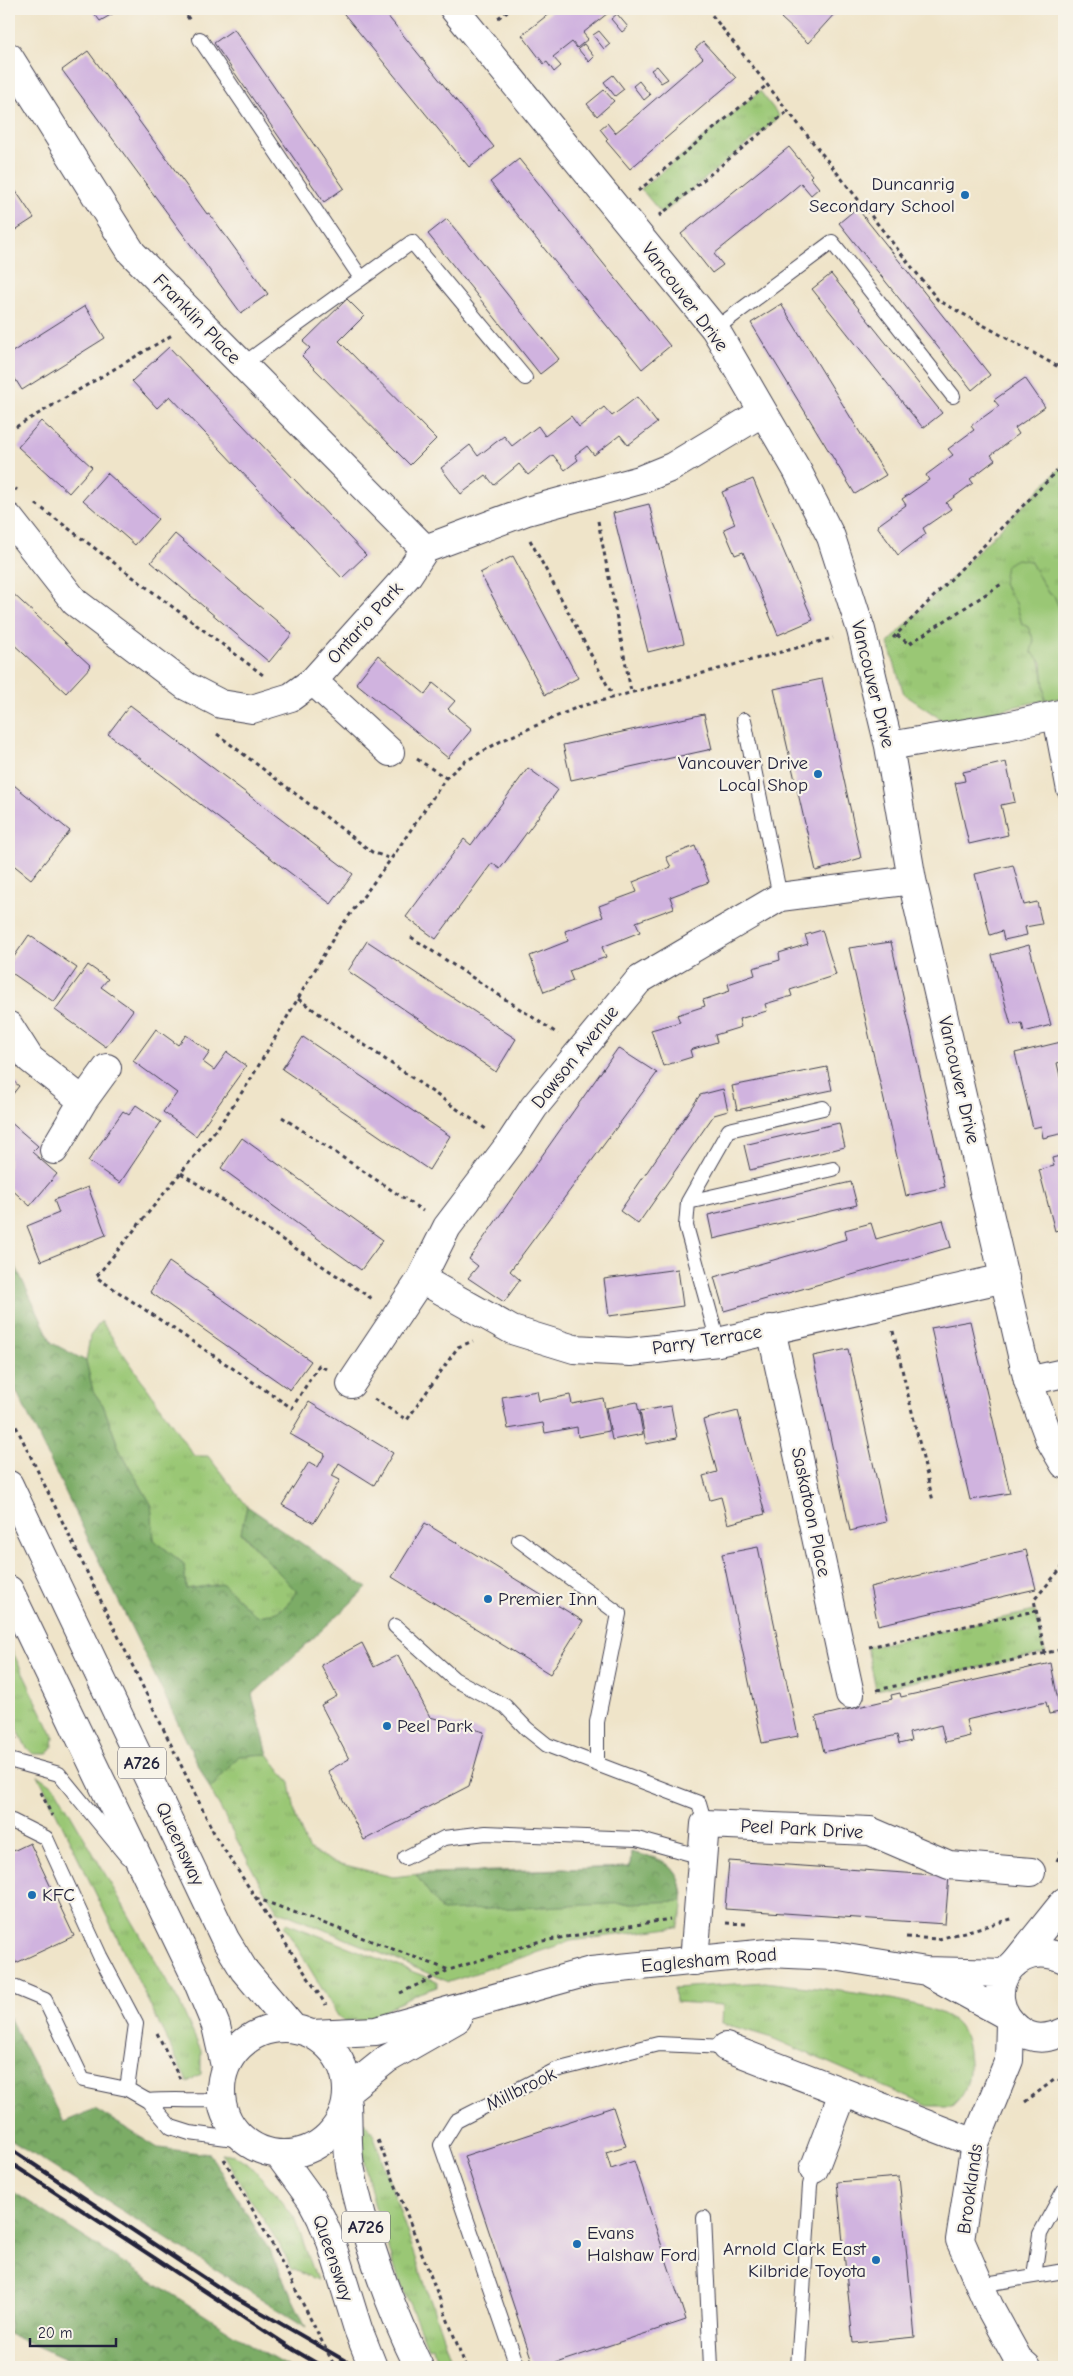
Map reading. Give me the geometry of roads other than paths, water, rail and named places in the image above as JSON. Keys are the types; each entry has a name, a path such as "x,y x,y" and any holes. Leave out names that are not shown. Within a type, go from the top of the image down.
{"main road":[{"name":"Vancouver Drive","path":"454,9 715,329 798,470 830,537 861,630 889,746 912,880 1028,1381 1050,1440 1064,1464"},
{"name":"Franklin Place","path":"9,57 132,253 425,549"},
{"path":"425,549 517,515 640,480 672,466 763,412"},
{"name":"Ontario Park","path":"9,518 75,602 186,686 221,704 252,709 291,697 313,681 408,575 425,549"},
{"path":"313,681 390,752"},
{"path":"889,746 1007,726 1057,715"},
{"name":"Dawson Avenue","path":"351,1384 421,1279 447,1227 509,1145 534,1107 639,980 780,897 912,880"},
{"path":"9,1026 30,1059 83,1101"},
{"path":"54,1150 83,1101 107,1068"},
{"name":"Parry Terrace","path":"421,1279 512,1330 574,1349 630,1352 718,1342 1004,1278"},
{"name":"Saskatoon Place","path":"771,1330 850,1694"},
{"path":"1028,1381 1064,1373"},
{"name":"Queensway","path":"9,1485 225,1939 244,1970 303,2031"},
{"name":"A726","path":"9,1590 197,1980 216,2026 225,2118 242,2140 259,2150 279,2155 299,2154 317,2146 332,2133 342,2116 347,2094"},
{"path":"694,1961 705,1824"},
{"name":"Peel Park Drive","path":"705,1824 870,1831 949,1865 1042,1871"},
{"path":"1010,1968 1064,1902"},
{"path":"1010,1968 1027,1955 1041,1952 1055,1954 1064,1959"},
{"name":"Eaglesham Road","path":"303,2031 376,2031 590,1971 768,1953 834,1956 890,1967 926,1971 1010,1968"},
{"name":"Brooklands","path":"1009,2060 1007,2018 1000,2001 1000,1987 1010,1968"},
{"name":"Eaglesham Road","path":"926,1971 1007,2018 1024,2034 1054,2038"},
{"name":"Eaglesham Road","path":"347,2094 387,2059 496,1997"},
{"path":"222,2078 234,2052 246,2040 260,2032 277,2028 303,2031"},
{"name":"A726","path":"303,2031 326,2044 337,2058 345,2073 350,2165 375,2256 415,2359"},
{"name":"Brooklands","path":"1027,2367 1018,2360 980,2285 960,2240 975,2143 1009,2060 1023,2046 1054,2038"},
{"name":"Millbrook","path":"726,2047 975,2143"},
{"path":"814,2169 843,2093"},
{"name":"Queensway","path":"279,2155 311,2199 331,2242 342,2285 373,2367"}],"lane":[{"path":"200,39 362,278"},
{"path":"242,365 412,242 524,378"},
{"path":"715,329 832,242 953,396"},
{"path":"1057,715 1064,791"},
{"path":"744,720 780,897"},
{"path":"718,1342 686,1226 688,1202 730,1130 823,1108"},
{"path":"688,1202 833,1169"},
{"path":"519,1540 619,1614 597,1722 596,1764"},
{"path":"396,1626 454,1678 505,1706 526,1729 547,1745 699,1802 705,1824"},
{"path":"9,1760 59,1774 153,1888"},
{"path":"9,1823 12,1821 46,1838 100,1956 136,2024 128,2089"},
{"path":"405,1858 444,1838 486,1833 637,1839 702,1857"},
{"path":"9,1985 44,2000 84,2080 128,2089 148,2101 171,2127 190,2133 242,2140"},
{"name":"Millbrook","path":"522,2367 516,2363 442,2145 456,2121 556,2070 658,2044 726,2047"},
{"path":"148,2101 175,2098 192,2101 216,2100 222,2078"},
{"path":"798,2367 810,2184 814,2169"},
{"path":"1034,2276 1040,2234 1064,2190"},
{"path":"704,2218 711,2367"},
{"path":"980,2285 1064,2271"}],"railway":[{"path":"9,2148 226,2292 356,2367"},
{"path":"9,2162 294,2350 323,2367"}],"place":[{"name":"Duncanrig Secondary School","path":"965,195"},
{"name":"Vancouver Drive Local Shop","path":"818,774"},
{"name":"Premier Inn","path":"488,1599"},
{"name":"Peel Park","path":"387,1726"},
{"name":"KFC","path":"32,1895"},
{"name":"Evans Halshaw Ford","path":"577,2244"},
{"name":"Arnold Clark East Kilbride Toyota","path":"876,2260"}]}
